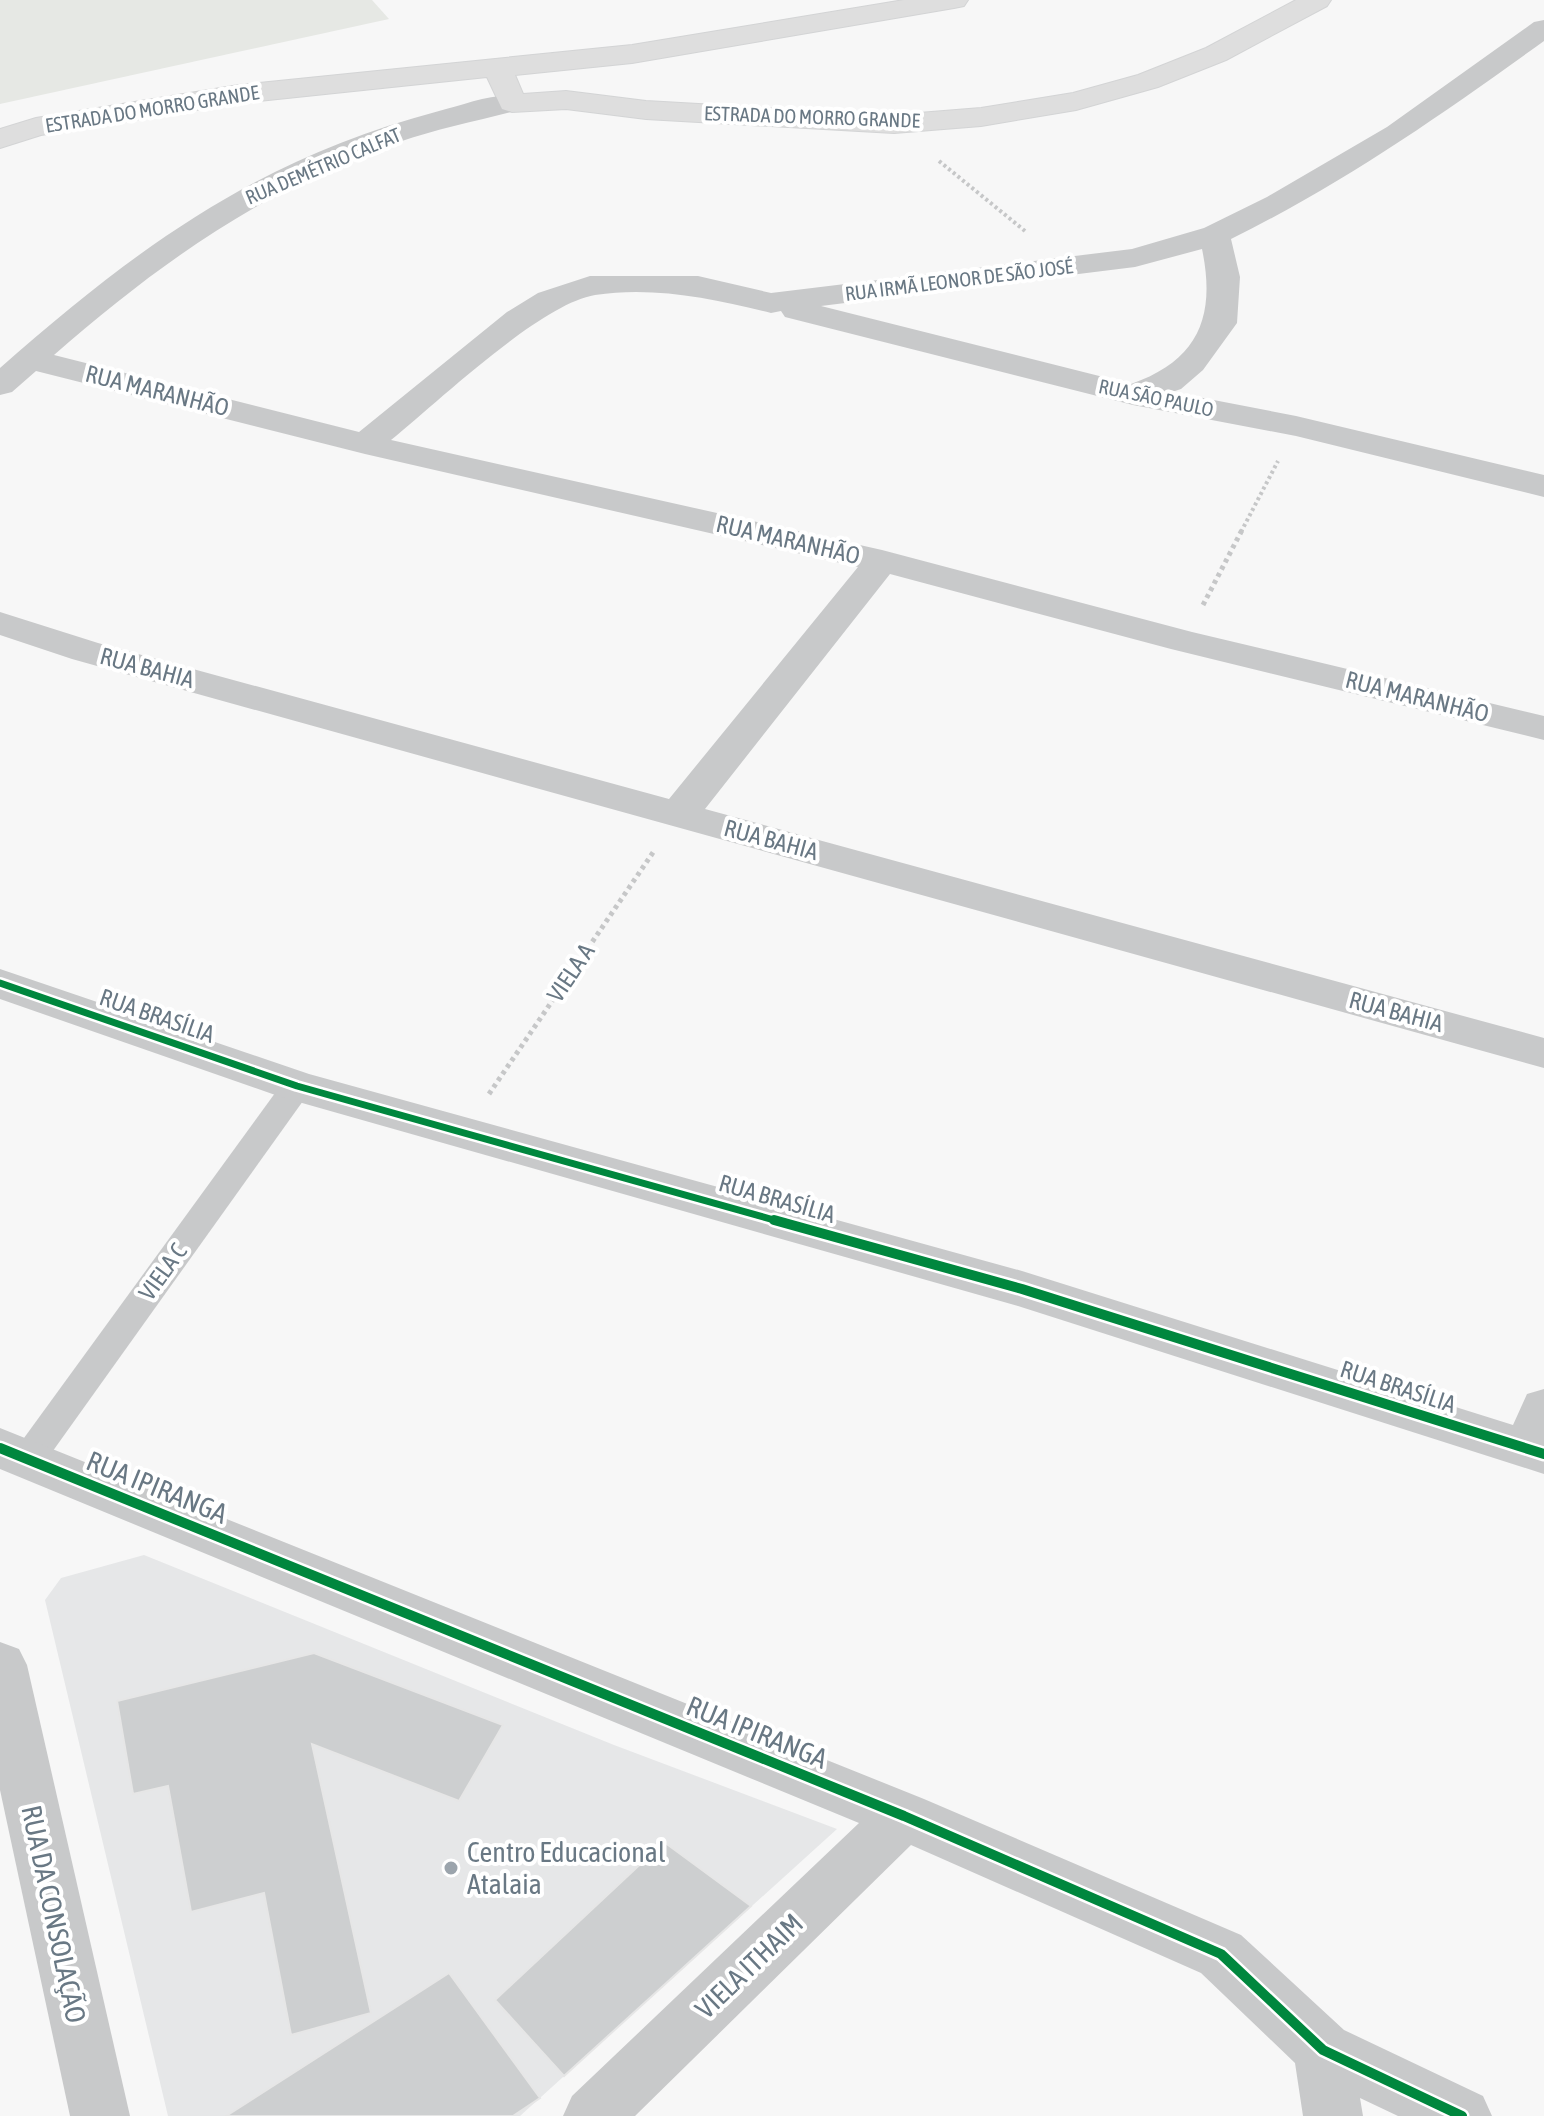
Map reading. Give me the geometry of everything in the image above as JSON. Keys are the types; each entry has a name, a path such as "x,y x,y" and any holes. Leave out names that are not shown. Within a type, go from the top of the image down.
{"street":[{"name":"ESTRADA DO MORRO GRANDE","path":"632,54 808,0"},
{"name":"ESTRADA DO MORRO GRANDE","path":"788,28 878,0"},
{"name":"ESTRADA DO MORRO GRANDE","path":"0,139 36,127 239,94 632,54 954,0"},
{"name":"ESTRADA DO MORRO GRANDE","path":"512,103 566,100 646,110 894,124 981,117 1076,101 1148,81 1216,54 1317,0"},
{"name":"RUA IRMÃ LEONOR DE SÃO JOSÉ","path":"365,444 498,335 549,300 590,286 698,286 771,303 1135,258 1215,235 1278,204 1538,43"},
{"path":"498,69 512,103"},
{"name":"RUA DEMÉTRIO CALFAT","path":"0,385 194,229 256,191 394,135 460,113 512,103"},
{"path":"1133,395 1169,382 1191,363 1221,323 1224,277 1215,235"},
{"name":"RUA SÃO PAULO","path":"771,303 1133,395 1296,426 1544,486"},
{"name":"RUA MARANHÃO","path":"30,359 365,444 882,561 1184,641 1544,728"},
{"path":"678,815 882,561"},
{"name":"RUA BAHIA","path":"0,623 100,655 1544,1053"},
{"name":"RUA BRASÍLIA","path":"0,983 297,1086 1539,1437"},
{"name":"RUA IPIRANGA","path":"14,1454 904,1816 1221,1954 1323,2050 1462,2116"},
{"name":"RUA DA CONSOLAÇÃO","path":"0,1665 100,2116"},
{"name":"VIELA ITHAIM","path":"593,2116 904,1816"},
{"path":"1323,2050 1333,2116"}],"lane":[{"name":"VIELA C","path":"14,1454 297,1086"}],"path":[{"path":"894,124 1069,267"},
{"path":"1184,641 1296,426"}],"shaded area":[{"path":"0,0 372,0 389,19 0,104"},
{"name":"Centro Educacional Atalaia","path":"144,1555 614,1745 837,1829 520,2116 168,2116 45,1600 61,1578"}],"building":[{"path":"314,1653 503,1725 459,1801 312,1744 371,2013 291,2035 264,1893 191,1912 168,1786 133,1794 117,1701"},
{"path":"664,1842 751,1906 564,2076 495,2000"},
{"path":"449,1973 540,2098 513,2116 226,2116"}],"cycle path":[{"path":"0,983 297,1086 1022,1289 1544,1454"},
{"path":"0,1448 904,1816 1221,1954 1323,2050 1462,2116"}],"place":[{"name":"Centro Educacional Atalaia","path":"451,1868"}]}
